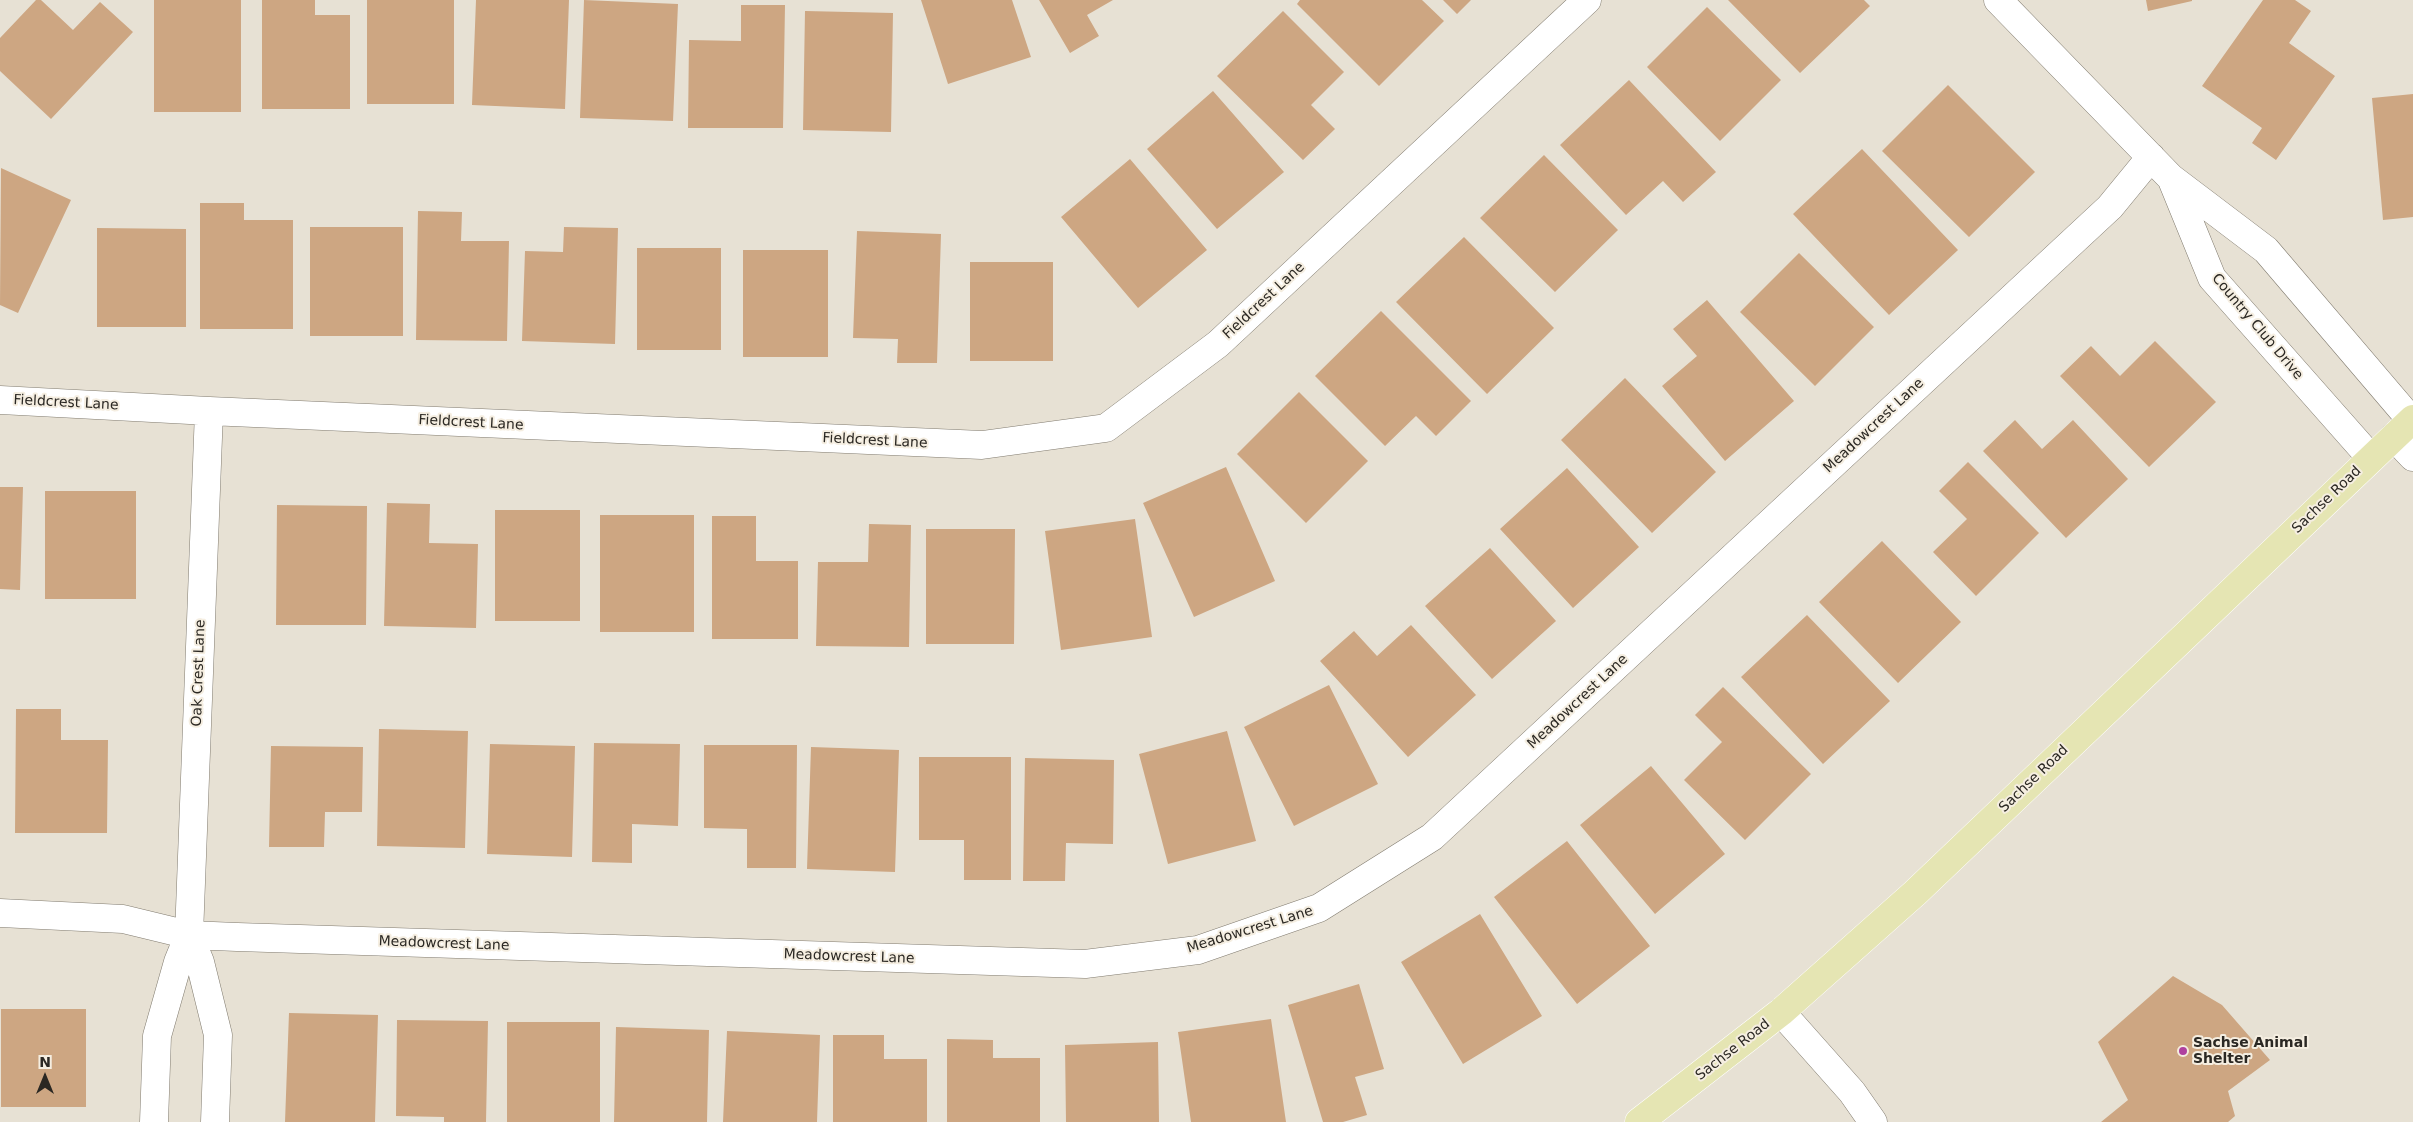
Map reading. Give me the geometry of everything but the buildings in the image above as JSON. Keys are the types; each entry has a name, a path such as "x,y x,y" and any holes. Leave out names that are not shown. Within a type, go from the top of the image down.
{"main road":[{"name":"Sachse Road","path":"1639,1122 1781,1012 1915,892 2406,425"}],"street":[{"name":"Fieldcrest Lane","path":"0,400 982,445 1106,428 1218,344 1587,0"},
{"name":"Country Club Drive","path":"1998,0 2171,178 2266,250 2406,425 2413,457"},
{"name":"Meadowcrest Lane","path":"0,913 123,919 188,935 1085,964 1198,950 1319,908 1432,837 2110,207 2151,157"},
{"name":"Country Club Drive","path":"2171,178 2212,278 2371,458"},
{"name":"Oak Crest Lane","path":"154,1122 157,1036 178,962 188,935 209,411"},
{"name":"Oak Crest Lane","path":"188,935 200,962 218,1035 215,1122"},
{"path":"1781,1012 1852,1092 1873,1122"}],"place":[{"name":"Sachse Animal Shelter","path":"2183,1051"}]}
